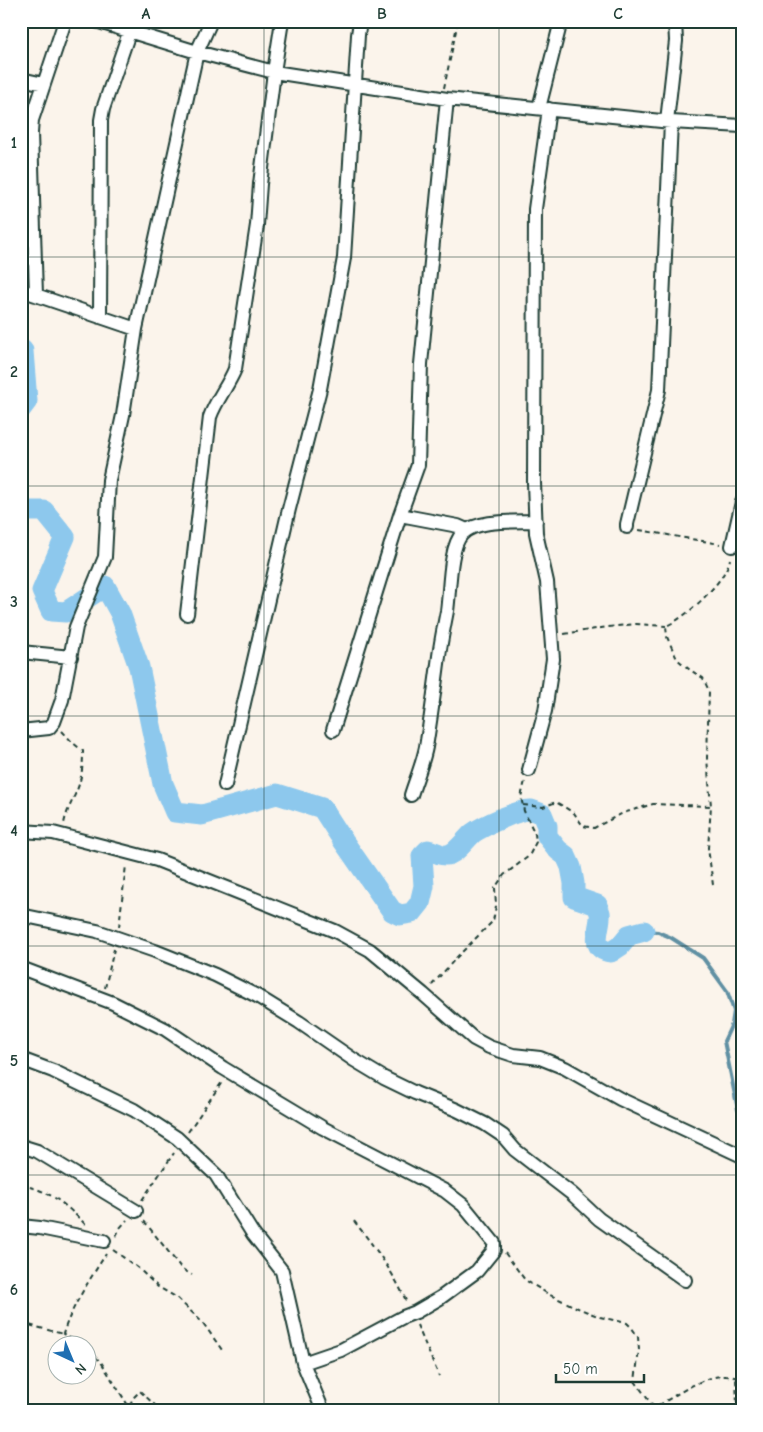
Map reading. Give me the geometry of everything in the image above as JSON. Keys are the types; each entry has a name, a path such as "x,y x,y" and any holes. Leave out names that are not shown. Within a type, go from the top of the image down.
{"street":[{"path":"36,295 32,120 65,21"},
{"path":"96,21 131,26 197,52 274,72 447,99 669,122 742,126"},
{"path":"21,732 48,728 54,722 62,700 79,617 105,557 109,480 123,415 136,328 197,52 210,21"},
{"path":"186,614 210,417 230,383 238,350 257,225 260,184 282,21"},
{"path":"225,786 289,509 320,389 339,286 345,251 360,21"},
{"path":"529,770 545,711 553,660 547,582 536,533 534,483 535,209 544,108 561,21"},
{"path":"627,527 659,390 669,122 676,41 675,21"},
{"path":"100,316 101,120 131,26"},
{"path":"21,79 44,84"},
{"path":"333,730 400,515 418,465 421,364 447,99"},
{"path":"21,290 136,328"},
{"path":"732,546 742,502"},
{"path":"400,515 458,526 467,530"},
{"path":"411,795 426,750 447,610 452,563 457,541 467,530 488,523 536,521"},
{"path":"21,652 71,657"},
{"path":"21,831 53,832 156,860 335,931 370,950 474,1039 489,1047 513,1055 540,1058 564,1068 620,1099 742,1156"},
{"path":"21,915 97,931 155,950 206,971 258,996 384,1078 486,1124 572,1194 599,1219 686,1280"},
{"path":"21,968 113,1003 165,1029 223,1068 323,1128 445,1191 463,1205 494,1243 494,1250 477,1271 440,1298 341,1350 303,1364"},
{"path":"21,1059 53,1071 134,1110 177,1138 216,1175 253,1234 282,1271 303,1364 323,1411"},
{"path":"21,1146 37,1151 136,1211"},
{"path":"21,1226 104,1241"}],"path":[{"path":"447,99 444,88 458,21"},
{"path":"551,636 636,624 666,626 674,623 698,603 721,579 728,566 732,546 629,529 627,527"},
{"path":"666,626 668,637 677,658 690,670 703,678 709,691 707,758 711,806 708,848 713,885"},
{"path":"54,722 83,751 83,766 78,788 65,816 63,835"},
{"path":"423,994 493,921 496,906 495,888 504,875 529,856 533,849 536,842 535,834 529,823 521,797 529,770"},
{"path":"523,806 543,807 556,802 574,813 583,826 594,828 623,813 653,804 711,806"},
{"path":"21,1185 30,1186 55,1197 158,1287 176,1297 203,1324 222,1350"},
{"path":"136,1211 182,1269 192,1276"},
{"path":"354,1220 378,1253 403,1293 438,1376"},
{"path":"494,1243 506,1254 525,1280 550,1295 580,1309 600,1317 627,1323 632,1328 638,1337 639,1350 636,1381 653,1410 686,1387 725,1376 742,1377"},
{"path":"21,1324 63,1334"},
{"path":"98,1359 128,1407 140,1391 161,1411"},
{"path":"735,1411 737,1406 736,1378"}],"waterway":[{"path":"21,349 23,351 27,401 21,409"},
{"path":"21,511 44,511 65,537 42,591 51,611 66,612 105,586 120,613 139,667 163,784 175,812 202,815 277,794 322,808 392,911 400,915 412,913 420,903 424,886 422,856 428,850 442,855 449,854 457,850 478,830 510,815 531,810 542,814 547,826 547,836 558,850 566,856 571,867 574,897 597,905 600,913 597,936 599,946 611,952 620,946 629,935 644,931"},
{"path":"644,931 658,932 670,937 703,958 727,991 734,1011 732,1024 724,1041 738,1110 742,1115"}]}
